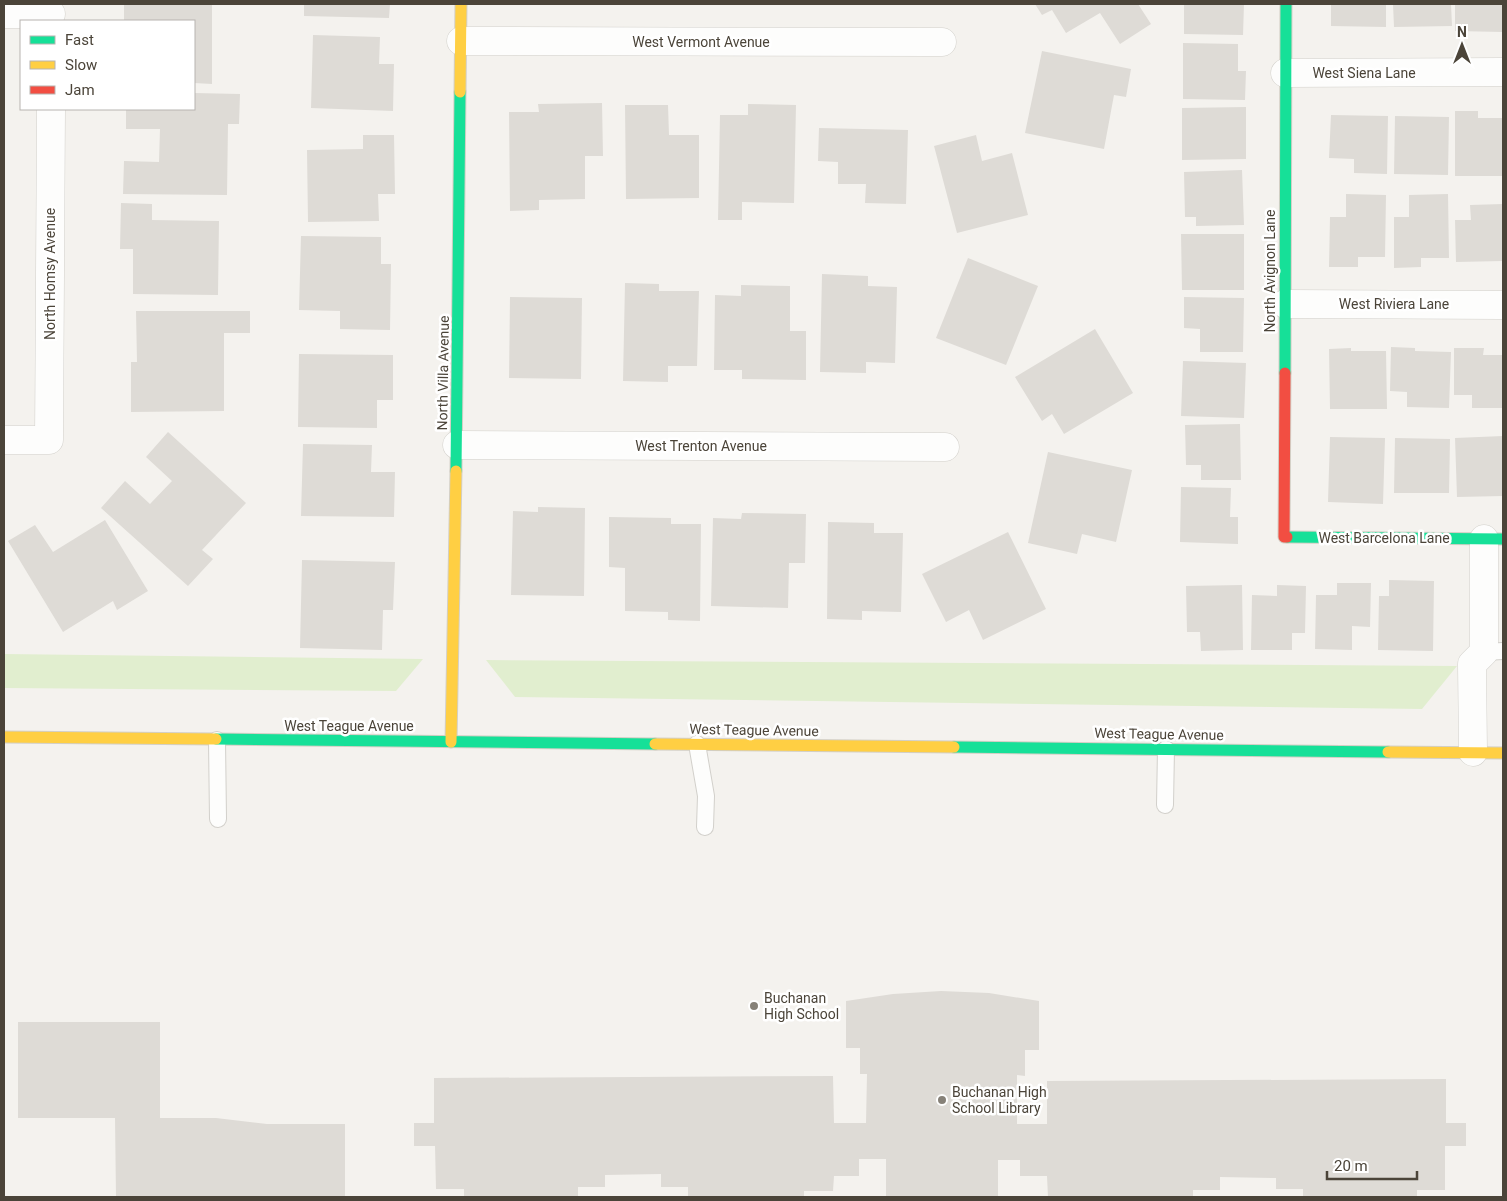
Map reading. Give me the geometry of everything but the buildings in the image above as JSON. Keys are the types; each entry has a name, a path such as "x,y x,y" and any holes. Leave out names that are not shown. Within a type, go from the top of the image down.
{"street":[{"name":"North Villa Avenue","path":"451,742 457,445 461,4"},
{"name":"North Avignon Lane","path":"1284,537 1286,4"},
{"path":"4,14 51,13"},
{"name":"West Vermont Avenue","path":"461,41 942,42"},
{"name":"West Siena Lane","path":"1286,73 1503,72"},
{"name":"North Homsy Avenue","path":"4,440 49,440 50,110"},
{"name":"West Riviera Lane","path":"1285,304 1503,305"},
{"name":"West Trenton Avenue","path":"457,445 944,447"},
{"name":"West Barcelona Lane","path":"1284,537 1493,539 1493,651 1472,664 1473,752"},
{"name":"West Teague Avenue","path":"4,738 1503,753"}],"lane":[{"path":"217,740 218,819"},
{"path":"697,744 706,796 706,827"},
{"path":"1165,805 1166,749"}],"green space":[{"path":"4,654 423,659 396,691 4,688"},
{"path":"486,660 1457,666 1422,709 515,697"}],"traffic: fast":[{"path":"1285,373 1286,4"},
{"path":"456,471 460,92"},
{"path":"1287,537 1503,539"},
{"path":"216,739 655,744"},
{"path":"954,747 1388,752"}],"traffic: slow":[{"path":"460,92 461,4"},
{"path":"451,742 456,471"},
{"path":"4,737 216,739"},
{"path":"655,744 954,747"},
{"path":"1388,752 1503,753"}],"traffic: jam":[{"path":"1285,373 1284,537 1287,537"}],"place":[{"name":"Buchanan High School","path":"754,1006"},
{"name":"Buchanan High School Library","path":"942,1100"}]}
